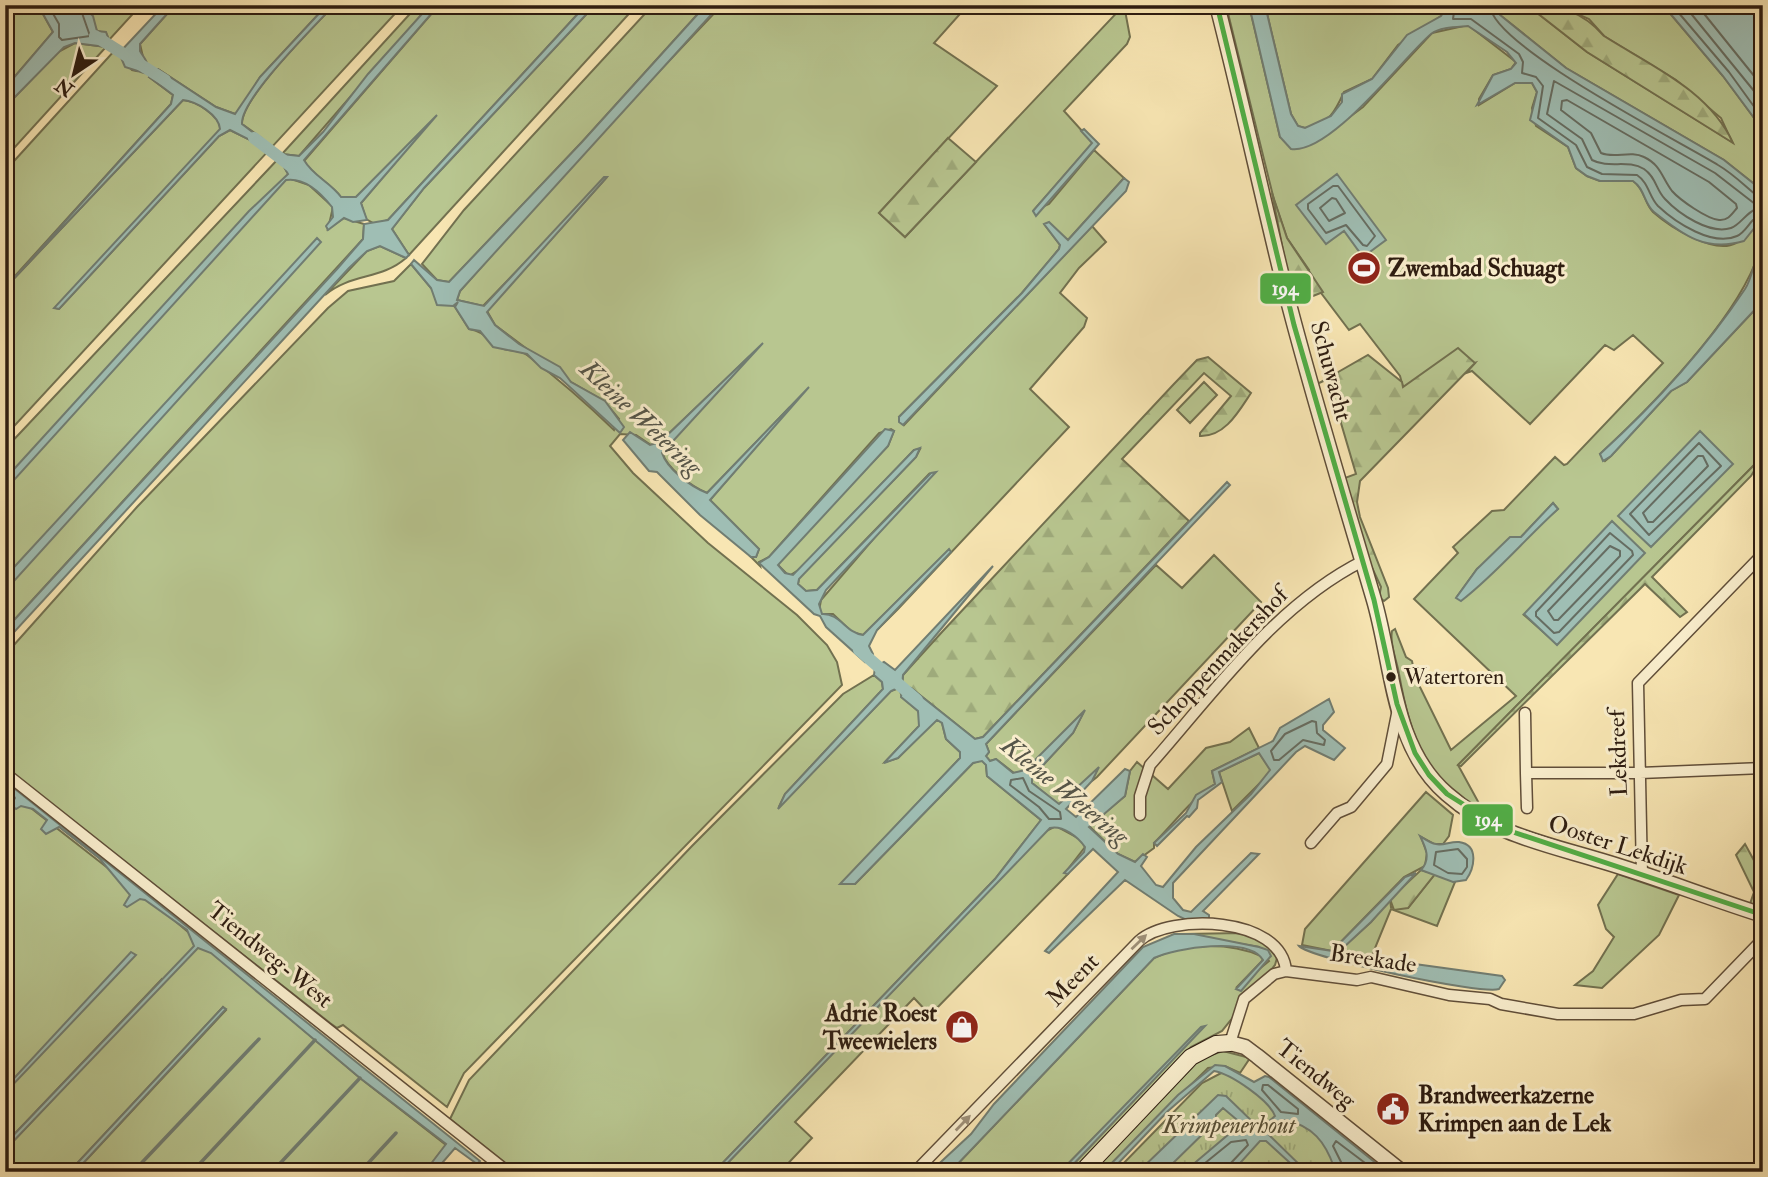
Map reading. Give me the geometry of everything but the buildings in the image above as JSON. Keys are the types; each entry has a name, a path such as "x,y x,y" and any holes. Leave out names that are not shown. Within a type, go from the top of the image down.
{"main road":[{"path":"1082,1172 1192,1057 1216,1044 1230,1043"}],"street":[{"name":"Schuwacht","path":"1217,5 1287,297 1339,489 1380,619 1398,706 1410,743 1432,779"},
{"name":"Lekdreef","path":"1642,875 1638,683 1763,554"},
{"name":"Schoppenmakershof","path":"1140,815 1140,796 1150,765 1255,647 1297,606 1321,586 1363,561"},
{"name":"Schuwacht","path":"1311,843 1337,813 1351,807 1387,764 1398,706"},
{"path":"1525,713 1527,808"},
{"path":"1526,773 1640,773 1763,768"},
{"name":"Tiendweg-West","path":"5,773 508,1172"},
{"name":"Ooster Lekdijk","path":"1432,779 1464,808 1517,837 1763,915"},
{"name":"Meent","path":"915,1172 1139,941 1156,929 1184,926 1245,929 1264,936 1278,947 1286,971"},
{"name":"Breekade","path":"1286,971 1357,980 1371,977 1449,995 1490,999 1501,1004 1558,1014 1634,1014 1681,1000 1704,999 1763,939"},
{"path":"1230,1043 1244,999 1268,978 1286,971"},
{"name":"Tiendweg","path":"1230,1043 1245,1047 1402,1172"}],"green space":[{"path":"5,5 38,5 53,32 5,88"},
{"path":"91,5 141,5 109,40 106,33 97,31 88,11"},
{"path":"175,5 327,5 260,77 242,108 235,114 216,107 158,69 153,70 149,77 173,95 171,104 5,287 5,171 115,50 132,70 137,71 143,57 140,44"},
{"path":"334,5 403,5 5,436 5,288 183,100 206,110 216,119 221,129 55,308 59,309 219,136 230,130 266,148 263,139 242,124 245,112 265,81"},
{"path":"418,5 430,5 299,156 282,154"},
{"path":"439,5 586,5 388,220 375,224 366,219 361,203 421,132 356,197 341,197 304,161"},
{"path":"595,5 637,5 409,255 392,229 424,188"},
{"path":"653,5 706,5 582,142 449,282 437,280 422,264 464,210"},
{"path":"722,5 797,5 804,12 813,5 968,5 934,43 997,86 879,213 905,237 1124,5 1130,37 1127,44 1064,111 1093,143 1033,211 1049,204 1094,150 1124,178 1068,240 1044,224 1060,245 1059,249 1022,293 899,417 904,425 1092,226 1106,242 1079,268 1060,293 1087,318 1084,327 1030,389 1069,427 898,609 877,630 949,550 863,635 852,632 833,614 822,614 819,611 821,600 930,473 817,590 806,591 798,584 799,578 916,457 920,449 914,450 800,569 789,576 778,565 780,560 888,446 894,431 891,429 879,433 769,557 759,562 760,566 751,557 756,557 759,549 710,500 790,407 707,493 680,476 669,465 662,452 750,356 660,442 651,445 636,435 620,434 610,446 633,473 708,543 797,615 827,645 837,662 842,685 464,1073 447,1107 343,1025 337,1028 330,1023 5,768 5,655 137,507 328,308 348,291 394,281 411,264 431,288 455,307 469,329 483,334 501,348 527,355 614,430 619,419 604,401 571,382 495,325 487,311 607,177 483,306 457,300 460,291 594,140"},
{"path":"1226,5 1249,5 1280,137 1316,142 1363,107 1432,33 1468,25 1516,62 1511,69 1493,75 1479,99 1479,105 1515,83 1532,83 1537,92 1532,108 1536,126 1568,147 1576,168 1587,176 1600,181 1633,181 1653,212 1681,232 1705,242 1727,246 1739,241 1756,225 1763,228 1758,255 1745,285 1725,317 1674,380 1600,454 1605,461 1611,456 1671,391 1687,382 1763,301 1763,456 1458,765 1487,818 1436,773 1416,740 1392,646 1392,631 1395,629 1406,657 1412,661 1415,677 1451,750 1516,696 1414,599 1458,553 1453,547 1492,511 1504,510 1555,457 1564,465 1567,464 1663,363 1633,335 1614,350 1605,345 1530,424 1472,371 1466,373 1475,363 1403,387 1400,376 1360,324 1349,330 1306,273 1309,270 1287,238 1274,200","holes":["1553,503 1558,509 1456,598 1477,569 1521,537","1597,601 1557,644 1524,615"]},
{"path":"1265,5 1448,5 1441,16 1398,45 1372,79 1344,92 1326,120 1305,128 1298,126 1291,114"},
{"path":"1497,5 1527,5 1587,52 1732,142 1721,118 1676,80 1604,36 1589,19 1557,5 1663,5 1723,76 1763,130 1763,191 1724,160 1566,68 1500,15"},
{"path":"1527,5 1550,6 1579,15 1604,36 1694,94 1722,124 1733,143 1587,52"},
{"path":"75,43 106,47 5,158 5,107 58,52"},
{"path":"948,138 976,162 905,237 879,213"},
{"path":"279,158 291,179 309,185 333,207 328,229 344,218 364,224 363,239 5,630 5,449"},
{"path":"1272,193 1287,238 1323,292 1308,298 1288,277"},
{"path":"380,246 406,258 386,270 345,283 325,295 367,251"},
{"path":"1458,348 1475,363 1360,481 1357,502 1360,517 1388,588 1389,597 1384,601 1379,597 1381,587 1367,557 1342,479 1356,474 1328,379 1319,383 1368,355 1402,382 1403,387"},
{"path":"1208,357 1251,393 1236,415 1224,428 1200,436 1231,396 1204,373 1122,459 1189,521 983,737 975,739 911,688 902,686 903,675 942,632 1197,360"},
{"path":"1204,382 1217,395 1190,423 1177,410"},
{"path":"1763,456 1751,476 1652,577 1687,612 1680,617 1645,584 1461,766 1458,765"},
{"path":"1214,555 1261,602 1097,777 1092,781 1097,770 1059,805 1032,783 1032,777 1073,733 1083,713 1025,771 1014,773 996,759 990,761 986,756 989,752 986,744 1156,565 1182,588"},
{"path":"874,675 882,682 883,689 785,794 779,807 891,691 899,688 902,697 918,711 921,718 919,726 885,762 898,758 937,719 942,723 946,739 960,752 960,758 841,884 855,884 973,763 982,760 986,765 987,776 1041,820 995,879 714,1172 516,1172 450,1119 469,1080 692,846 843,694"},
{"path":"1249,728 1259,748 1212,771 1215,784 1183,811 1154,843 1154,848 1135,862 1118,854 1089,826 1125,796 1130,771 1137,762 1168,789 1206,748 1230,742"},
{"path":"1259,753 1271,770 1232,811 1219,772"},
{"path":"5,782 13,787 22,801 168,915 360,1078 446,1145 425,1172 75,1172 226,1010 223,1007 69,1172 5,1172 5,1150 165,980 162,979 5,1144"},
{"path":"1426,792 1453,815 1449,836 1443,844 1434,844 1421,837 1427,853 1425,866 1404,877 1332,951 1302,945 1305,929"},
{"path":"1056,826 1080,839 1085,847 1065,873 1068,874 930,1015 914,998 795,1122 812,1138 780,1172 719,1172 1046,831"},
{"path":"1745,844 1763,877 1763,912 1749,907 1754,892 1736,855"},
{"path":"1421,870 1435,874 1408,908 1394,910 1390,899"},
{"path":"1435,874 1455,882 1437,926 1391,909 1371,958 1351,955 1342,948 1371,922 1390,899 1391,907 1408,908"},
{"path":"1618,874 1679,895 1659,935 1602,988 1575,985 1593,971 1614,937 1606,929 1598,905"},
{"path":"1241,933 1265,942 1277,958 1275,965 1222,1031 1191,1047 1074,1172 1066,1172 1203,1027 1060,1172 950,1172 1154,958 1180,949 1207,946 1235,948 1261,956 1263,960 1236,988 1269,961 1259,947 1183,934"},
{"path":"1223,1051 1250,1058 1240,1073 1225,1066 1208,1068 1103,1172 1090,1172 1199,1059"},
{"name":"Krimpenerhout","path":"1227,1070 1271,1096 1366,1172 1115,1172 1202,1083"}],"water":[{"path":"38,5 91,5 88,11 93,16 97,31 106,32 109,40 106,47 75,43 64,47 5,107 5,88 53,32"},
{"path":"164,5 175,5 140,44 140,51 147,64 146,70 144,73 125,67 119,53"},
{"path":"327,5 334,5 265,81 245,113 242,124 267,143 266,148 230,130 219,136 59,309 54,308 220,129 216,119 206,110 183,100 5,288 171,104 173,95 149,77 152,71 158,69 216,107 235,114 260,77"},
{"path":"430,5 439,5 304,160 341,197 356,197 437,115 361,203 367,220 353,222 344,218 328,230 326,226 333,217 332,207 328,202 306,184 286,180 5,490 5,479 249,211 288,174 279,158 282,154 299,156 323,132 368,74"},
{"path":"586,5 595,5 424,188 392,229 409,255 406,258 380,246 367,251 349,268 5,642 5,630 363,239 364,224 388,220"},
{"path":"706,5 720,5 460,291 457,300 484,306 604,177 607,177 487,312 495,325 519,344 560,367 571,382 605,401 624,427 620,433 560,378 541,368 527,354 493,347 480,331 469,329 455,307 458,302 453,306 437,305 431,288 411,264 414,260 437,280 449,282 582,142"},
{"path":"1249,5 1265,5 1291,114 1298,126 1305,128 1331,116 1342,102 1342,94 1372,79 1407,35 1441,16 1448,5 1497,5 1500,15 1566,68 1724,160 1763,191 1763,228 1756,226 1744,241 1730,244 1696,240 1654,212 1633,181 1600,181 1587,176 1576,168 1568,147 1530,120 1537,92 1532,83 1515,83 1477,105 1493,75 1511,69 1516,63 1507,52 1468,26 1444,29 1431,34 1345,122 1307,147 1291,149 1280,137"},
{"path":"1663,5 1763,5 1763,130 1723,76"},
{"path":"1084,129 1099,144 1036,216 1033,211 1092,143 1081,131"},
{"path":"1337,174 1386,240 1363,257 1344,231 1326,244 1296,205"},
{"path":"1124,178 1129,182 1126,191 903,425 899,422 899,417 1022,293 1059,249 1060,245 1044,224 1049,222 1068,240"},
{"path":"317,238 321,242 5,591 5,577"},
{"path":"1763,246 1763,301 1687,382 1671,391 1611,456 1603,461 1600,454 1678,376 1730,311 1748,284"},
{"path":"763,343 662,453 680,477 707,493 809,387 710,500 759,549 756,557 751,557 700,515 657,472 649,471 623,440 630,432 650,445 660,442"},
{"path":"885,429 894,431 888,446 778,565 785,573 793,575 914,450 920,448 916,457 799,579 798,584 806,591 817,590 931,473 936,472 826,590 819,604 822,614 834,617 852,631 863,635 949,549 951,552 877,630 869,646 873,654 865,662 826,627 820,616 814,614 759,563 769,557"},
{"path":"1700,431 1733,464 1651,547 1618,516"},
{"path":"1227,482 1230,485 986,744 989,752 986,756 990,761 996,759 1013,773 1025,770 1085,710 1073,733 1032,777 1032,783 1059,804 1099,767 1092,781 1066,809 1076,817 1125,769 1130,771 1125,796 1089,827 1118,854 1135,862 1143,854 1147,857 1141,866 1156,885 1163,887 1196,847 1251,794 1270,770 1259,753 1219,772 1222,782 1198,800 1197,808 1189,817 1157,846 1154,843 1186,813 1196,795 1215,784 1212,771 1273,741 1280,728 1329,699 1334,712 1323,725 1323,730 1345,748 1334,760 1305,746 1296,752 1173,883 1173,898 1183,910 1191,912 1251,853 1259,854 1203,911 1209,915 1209,920 1191,922 1178,916 1125,880 1049,953 1045,951 1118,872 1093,849 1068,874 1064,873 1084,852 1085,847 1070,833 1060,828 1050,828 719,1172 714,1172 995,879 1041,820 987,776 986,765 982,761 973,763 855,884 840,884 960,758 960,752 946,739 942,723 937,720 898,758 884,763 919,726 918,711 901,697 902,691 911,688 975,739 983,737"},
{"path":"1553,503 1558,509 1498,568 1461,601 1456,598 1477,569 1510,537 1521,537"},
{"path":"1612,521 1645,553 1557,645 1524,614"},
{"path":"993,566 903,675 902,686 891,691 778,809 785,794 883,689 882,682 874,675 875,667 884,662 895,670"},
{"path":"5,781 480,1161 477,1164 455,1148 436,1170 430,1165 446,1144 360,1078 211,953 198,948 5,1150 5,1144 194,946 187,930 145,900 140,899 127,907 124,905 130,895 100,859 59,827 46,834 41,829 47,820 33,809 21,806 16,809 11,805 15,798"},
{"path":"1420,836 1434,843 1466,844 1473,852 1473,864 1466,880 1453,882 1421,870 1427,858"},
{"path":"1416,873 1343,948 1351,955 1359,957 1502,976 1505,980 1499,989 1462,986 1396,974 1332,959 1299,946 1332,951 1405,877"},
{"path":"1174,934 1194,934 1259,947 1268,950 1271,956 1241,991 1236,989 1263,960 1243,948 1211,946 1154,958 950,1172 930,1172 971,1134 994,1104 1143,947"},
{"path":"131,952 136,955 5,1093 5,1088"},
{"path":"223,1007 226,1009 75,1172 69,1172"},
{"path":"1205,1026 1066,1172 1060,1172 1201,1027"},
{"path":"1215,1065 1225,1066 1254,1082 1265,1076 1269,1077 1387,1172 1347,1172 1334,1167 1317,1136 1303,1126 1285,1120 1269,1135 1307,1172 1300,1172 1266,1141 1260,1141 1232,1172 1184,1172 1229,1134 1249,1130 1223,1108 1216,1115 1216,1121 1164,1172 1138,1172 1218,1095 1226,1096 1260,1129 1275,1116 1249,1089 1214,1071 1168,1111 1110,1172 1103,1172 1178,1095"}],"waterway":[{"name":"Kleine Wetering","path":"95,36 165,80"},
{"name":"Kleine Wetering","path":"254,138 292,167"},
{"name":"Kleine Wetering","path":"859,650 917,700"},
{"path":"133,1172 259,1039"},
{"path":"192,1172 315,1040"},
{"path":"272,1172 360,1078"},
{"path":"360,1172 396,1133"}],"transit line":[{"name":"194","path":"1217,5 1294,325 1374,600 1397,704 1415,753 1429,775 1447,794 1501,828 1763,915"}],"place":[{"name":"Zwembad Schuagt","path":"1364,268"},
{"name":"Watertoren","path":"1391,677"},
{"name":"Adrie Roest Tweewielers","path":"962,1027"},
{"name":"Brandweerkazerne Krimpen aan de Lek","path":"1393,1109"}]}
